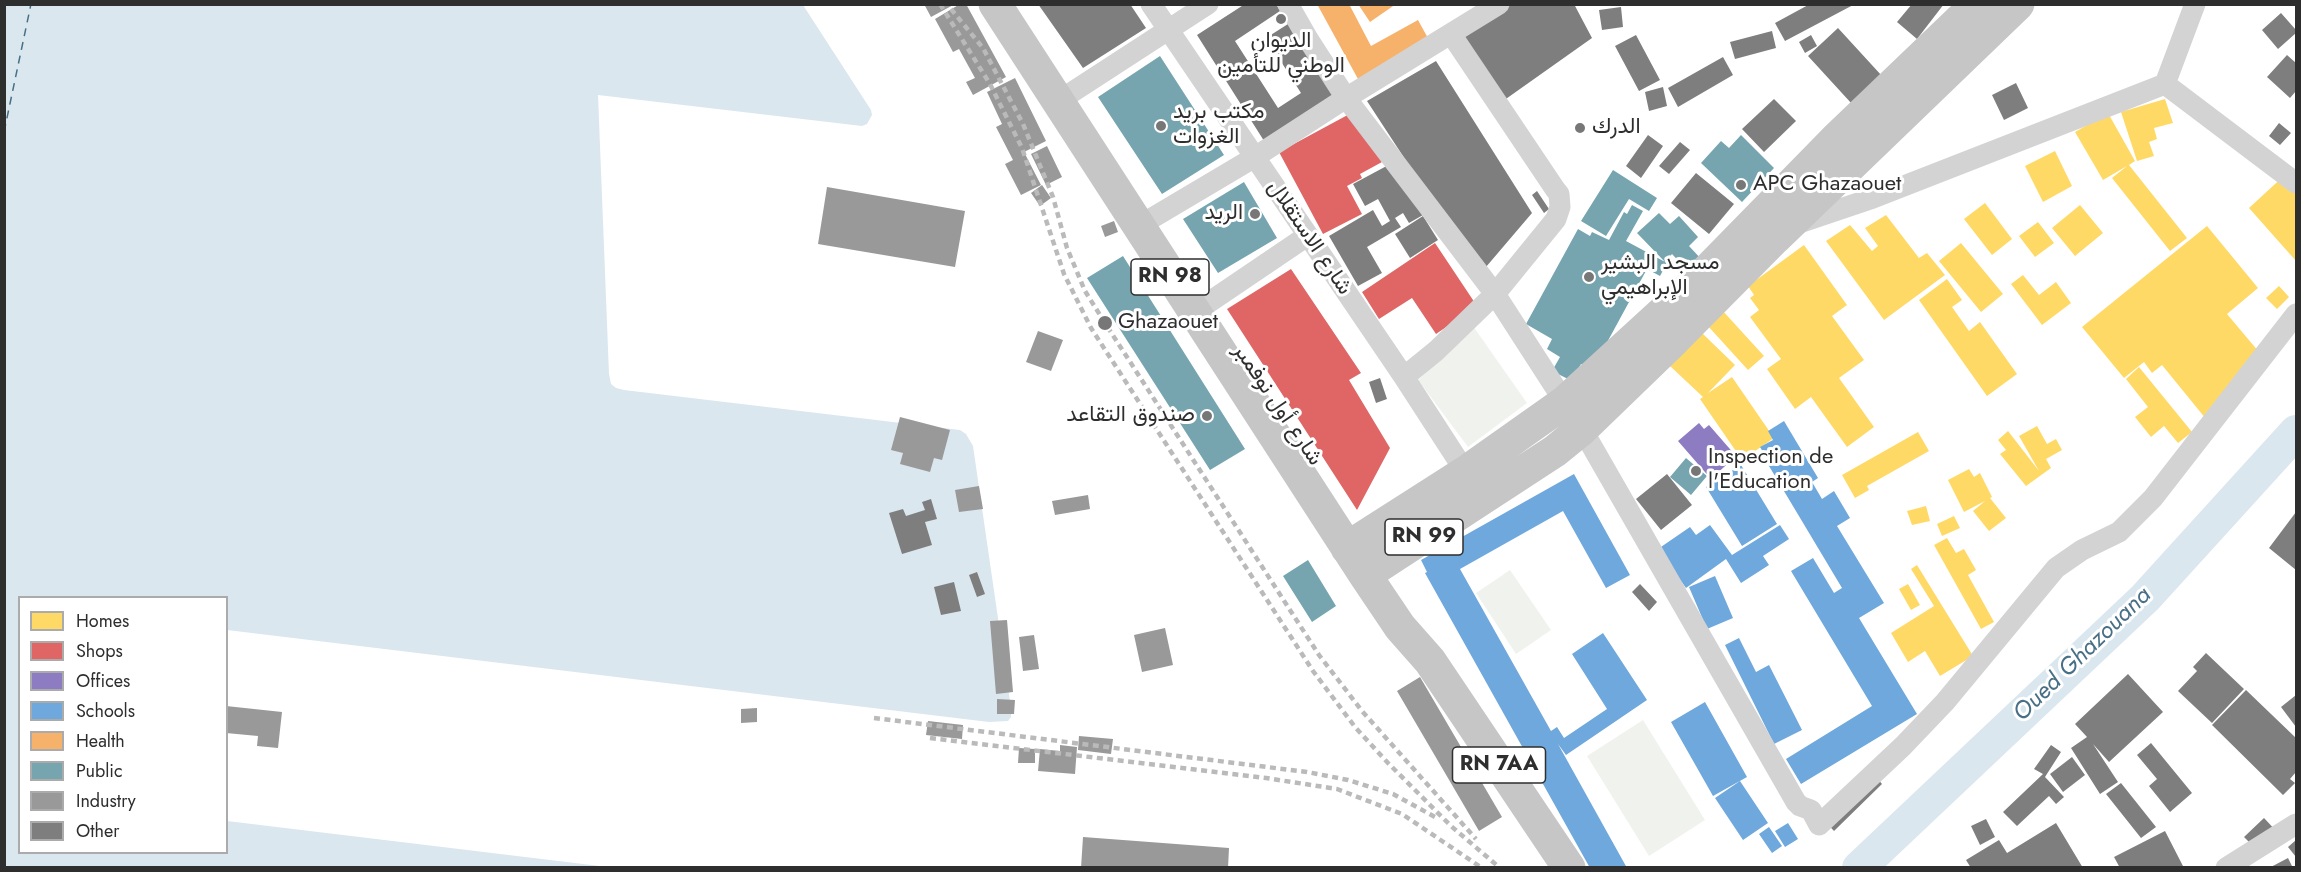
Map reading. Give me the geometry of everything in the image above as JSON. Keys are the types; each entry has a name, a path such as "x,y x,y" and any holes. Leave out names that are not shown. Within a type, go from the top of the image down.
{"main road":[{"name":"شارع أول نوفمبر","path":"995,4 1063,98 1143,223 1356,542"},
{"name":"شارع أول نوفمبر","path":"1015,4 1063,98"},
{"name":"RN 99","path":"1374,570 1474,485 1694,284 1835,140 1977,4"},
{"name":"RN 99","path":"1356,542 1474,485 1555,451 1582,429 2018,4"},
{"name":"شارع أول نوفمبر","path":"1143,223 1208,303 1356,542"},
{"name":"RN 98","path":"1356,542 1374,570 1400,627 1430,661"},
{"name":"RN 7AA","path":"1430,661 1569,867"}],"street":[{"name":"شارع الاستقلال","path":"1151,4 1404,377 1474,485"},
{"path":"1063,98 1208,4"},
{"path":"1288,4 1346,98 1495,294 1565,402 1796,802 1811,810 1819,825 1903,746 1945,702 2056,568 2074,555 2119,532 2153,498 2296,314"},
{"path":"1143,223 1255,157 1499,4"},
{"path":"1787,227 1873,198 2165,84 2195,4"},
{"path":"1404,377 1436,351 1495,294 1556,219 1560,207 1555,189 1451,34"},
{"path":"2165,84 2296,183"},
{"path":"1208,303 1307,236"},
{"path":"2226,867 2296,824"}],"shaded area":[{"path":"5,5 803,5 871,110 872,115 867,124 862,126 598,95 611,384 624,390 960,430 966,434 973,446 1011,708 1011,717 1008,721 989,722 228,630 228,596 18,596 18,854 228,854 228,821 608,867 5,868"},
{"path":"1473,326 1527,403 1468,447 1418,380"},
{"path":"1510,570 1551,630 1516,654 1476,593"},
{"path":"1643,720 1705,820 1649,856 1587,756"}],"building: Homes":[{"path":"2165,99 2173,123 2154,128 2157,139 2149,142 2154,156 2137,161 2121,112"},
{"path":"2108,113 2135,161 2129,165 2187,238 2170,251 2112,178 2127,166 2103,180 2075,132"},
{"path":"2055,151 2072,186 2043,202 2025,166"},
{"path":"2287,173 2296,184 2296,261 2249,208"},
{"path":"1985,203 2012,239 1992,255 1964,219"},
{"path":"2080,205 2103,233 2075,256 2052,228"},
{"path":"1886,215 1919,258 1927,253 1945,275 1884,320 1826,241 1850,225 1872,251 1878,246 1865,228"},
{"path":"2038,222 2054,243 2035,257 2019,236"},
{"path":"2207,226 2258,288 2227,314 2259,352 2206,419 2162,365 2152,373 2144,362 2124,378 2082,327"},
{"path":"1961,243 2003,294 1981,312 1939,261"},
{"path":"1804,245 1847,305 1832,316 1864,360 1839,378 1874,427 1847,447 1811,397 1795,409 1767,369 1781,359 1750,317 1759,310 1750,298 1754,295 1748,286"},
{"path":"2023,275 2039,295 2056,282 2071,303 2042,325 2011,284"},
{"path":"1947,279 1962,300 1952,307 1969,331 1980,322 2017,374 1987,396 1919,300"},
{"path":"2279,286 2289,297 2277,309 2266,298"},
{"path":"1722,310 1764,356 1748,370 1707,325"},
{"path":"1702,333 1735,365 1708,393 1732,377 1774,438 1742,460 1700,399 1703,397 1670,366"},
{"path":"2139,367 2192,432 2178,443 2164,426 2151,437 2135,417 2148,407 2126,379"},
{"path":"2037,426 2047,444 2056,439 2062,450 2046,459 2051,468 2026,486 2000,454 2006,450 1998,440 2008,431 2039,471 2019,436"},
{"path":"1918,432 1929,451 1867,486 1869,490 1855,498 1842,475"},
{"path":"1969,469 1974,477 1980,473 1992,497 1990,498 2006,518 1989,531 1973,511 1985,501 1964,512 1948,480"},
{"path":"1926,506 1930,521 1912,525 1907,511"},
{"path":"1954,516 1960,528 1942,536 1937,524"},
{"path":"1947,538 1956,553 1964,549 1976,570 1968,575 1994,622 1981,629 1934,545"},
{"path":"1917,565 1973,656 1940,676 1925,651 1908,662 1891,633 1934,606 1911,569"},
{"path":"1908,584 1920,605 1911,610 1899,589"}],"building: Shops":[{"path":"1355,111 1382,162 1360,174 1362,178 1347,186 1362,214 1323,234 1279,152"},
{"path":"1435,243 1477,306 1436,334 1412,298 1379,319 1362,292"},
{"path":"1291,269 1361,373 1349,380 1390,448 1357,510 1227,309"}],"building: Offices":[{"path":"1699,423 1704,429 1709,425 1736,456 1711,479 1678,441"}],"building: Schools":[{"path":"1784,421 1818,478 1812,482 1822,499 1834,491 1850,518 1837,526 1884,603 1859,618 1917,714 1801,784 1786,759 1872,706 1791,571 1813,558 1834,593 1842,588 1766,461 1768,460 1760,447 1773,440 1768,431"},
{"path":"1741,465 1777,524 1742,546 1706,487"},
{"path":"1574,474 1630,575 1606,588 1563,511 1460,569 1551,731 1557,727 1564,738 1607,709 1572,654 1603,633 1647,700 1566,755 1558,744 1627,868 1590,868 1425,573 1427,572 1421,560"},
{"path":"1710,525 1732,555 1780,525 1789,539 1763,556 1769,565 1741,583 1726,559 1686,588 1658,549 1690,527 1696,535"},
{"path":"1715,576 1733,618 1707,629 1689,587"},
{"path":"1739,638 1756,672 1769,665 1802,730 1774,744 1725,645"},
{"path":"1705,702 1747,777 1713,796 1671,722"},
{"path":"1740,781 1768,823 1743,840 1715,798"},
{"path":"1788,823 1798,839 1785,847 1775,831"},
{"path":"1769,827 1782,846 1772,853 1759,834"}],"building: Health":[{"path":"1317,4 1349,4 1371,46 1418,20 1429,40 1358,79"},
{"path":"1358,4 1396,4 1370,22"}],"building: Public":[{"name":"مكتب بريد الغزوات","path":"1160,56 1224,155 1162,194 1098,97"},
{"name":"APC Ghazaouet","path":"1741,135 1774,168 1742,202 1701,163 1721,141 1729,148"},
{"path":"1613,170 1657,198 1649,211 1629,199 1606,236 1581,221"},
{"path":"1244,182 1277,238 1218,273 1183,219"},
{"path":"1632,205 1643,211 1626,241 1667,263 1660,276 1647,269 1592,370 1581,364 1572,381 1552,371 1560,357 1547,349 1552,339 1526,324 1578,229 1590,236 1592,232 1609,240 1624,212 1627,214"},
{"path":"1659,213 1670,224 1679,216 1698,237 1689,246 1703,261 1690,273 1672,254 1665,262 1637,233"},
{"path":"1123,256 1245,449 1210,470 1087,278"},
{"path":"1686,458 1707,476 1691,495 1670,477"},
{"path":"1308,560 1336,606 1312,622 1283,576"}],"building: Industry":[{"path":"924,4 955,4 931,17"},
{"path":"960,4 966,4 1006,77 973,95 966,82 975,78 959,49 953,52 935,19"},
{"path":"1015,78 1046,141 1024,152 1041,185 1021,195 1005,164 1013,160 996,127 1002,124 987,92"},
{"path":"1047,146 1062,177 1046,185 1031,154"},
{"path":"1042,185 1051,198 1040,206 1031,193"},
{"path":"827,187 965,211 955,267 818,244"},
{"path":"1114,221 1118,232 1105,237 1101,226"},
{"path":"1038,331 1063,340 1051,371 1026,362"},
{"path":"900,417 950,430 942,460 934,458 930,472 900,464 903,453 891,450"},
{"path":"979,486 983,509 959,512 955,490"},
{"path":"1088,495 1090,509 1055,515 1052,501"},
{"path":"1007,620 1013,692 996,694 990,621"},
{"path":"1165,628 1173,665 1142,672 1134,635"},
{"path":"1034,635 1039,669 1023,671 1019,637"},
{"path":"1420,677 1502,817 1479,831 1397,691"},
{"path":"997,699 1015,700 1014,714 997,714"},
{"path":"228,706 282,712 278,748 257,746 258,736 228,733"},
{"path":"757,708 757,722 741,723 741,709"},
{"path":"928,721 963,725 962,739 926,735"},
{"path":"1079,736 1113,739 1111,754 1078,750"},
{"path":"1060,745 1077,747 1075,774 1038,771 1040,749 1060,751"},
{"path":"1019,748 1035,749 1035,763 1018,763"},
{"path":"1083,837 1229,848 1228,868 1081,868"}],"building: Other":[{"path":"1038,4 1130,4 1146,28 1083,68"},
{"path":"1245,4 1276,4 1280,11 1235,41 1278,108 1301,93 1266,38 1288,24 1336,100 1266,144 1197,35"},
{"path":"1503,4 1574,4 1592,38 1503,101 1459,32"},
{"path":"1810,4 1855,4 1785,41 1775,23"},
{"path":"1912,4 1944,4 1917,39 1897,22"},
{"path":"1621,7 1623,27 1602,30 1599,10"},
{"path":"2281,13 2296,33 2278,49 2262,30"},
{"path":"1838,28 1882,76 1852,104 1808,56"},
{"path":"1772,31 1776,48 1735,59 1730,42"},
{"path":"1636,35 1660,80 1639,91 1615,46"},
{"path":"1811,35 1817,46 1805,53 1799,42"},
{"path":"2287,55 2296,63 2296,91 2290,98 2267,77"},
{"path":"1723,57 1733,75 1678,107 1668,88"},
{"path":"1436,61 1532,213 1480,274 1367,101"},
{"path":"2016,83 2028,108 2004,120 1992,95"},
{"path":"1663,87 1667,106 1649,111 1645,92"},
{"path":"1774,99 1796,121 1764,152 1742,129"},
{"path":"2279,123 2291,133 2280,145 2269,136"},
{"path":"1648,135 1663,146 1641,178 1626,166"},
{"path":"1680,142 1690,150 1669,174 1659,166"},
{"path":"1394,162 1423,215 1409,223 1403,213 1395,218 1401,227 1367,247 1382,273 1358,286 1329,236 1373,210 1382,226 1390,221 1378,199 1365,206 1353,184"},
{"path":"1696,173 1734,204 1709,234 1671,203"},
{"path":"1537,191 1549,209 1544,213 1532,195"},
{"path":"1423,216 1438,240 1410,258 1395,234"},
{"path":"1380,378 1387,399 1376,403 1369,382"},
{"path":"1667,474 1692,505 1661,530 1636,499"},
{"path":"931,499 937,519 925,522 932,545 902,554 889,513 903,509 906,516 925,510 922,502"},
{"path":"2296,512 2296,570 2269,548"},
{"path":"977,572 985,594 977,597 969,575"},
{"path":"954,582 961,611 941,615 934,587"},
{"path":"1640,584 1657,602 1649,611 1632,592"},
{"path":"2206,653 2244,689 2212,723 2178,691 2197,671 2193,667"},
{"path":"2128,674 2163,712 2109,762 2093,744 2118,782 2100,794 2071,748 2087,737 2075,724"},
{"path":"2246,690 2296,738 2296,772 2290,779 2295,783 2283,795 2212,725"},
{"path":"2296,695 2296,727 2281,707"},
{"path":"2151,743 2192,793 2170,812 2149,786 2157,779 2137,755"},
{"path":"2051,745 2061,752 2045,777 2064,797 2056,804 2049,796 2017,826 2003,812 2043,774 2034,769"},
{"path":"2072,757 2085,775 2063,792 2050,774"},
{"path":"1877,778 1882,784 1834,831 1822,818"},
{"path":"2121,783 2156,827 2141,838 2106,794"},
{"path":"2264,818 2280,835 2261,854 2244,837"},
{"path":"1986,819 1995,837 1980,845 1971,826"},
{"path":"2056,823 2083,868 1971,868 1966,860 1999,840 2007,853"},
{"path":"2165,831 2184,868 2120,868 2114,857"},
{"path":"2296,840 2296,857 2288,847"},
{"path":"2288,858 2293,868 2269,868"}],"waterway":[{"name":"Oued Ghazouana","path":"1859,868 2145,598 2296,432"}],"ferry route":[{"path":"4,132 31,4"}],"railway":[{"path":"940,4 990,84 1022,148 1064,274 1091,328 1313,671 1355,727 1388,763 1451,826 1500,868"},
{"path":"951,9 983,48 1023,124 1053,197 1067,248 1085,291 1105,323 1319,655 1362,711 1476,839"},
{"path":"874,718 1307,772 1348,780 1393,794 1435,817"},
{"path":"930,738 1266,778 1337,789 1402,814 1482,868"}],"place":[{"name":"الديوان الوطني للتأمين","path":"1281,19"},
{"name":"مكتب بريد الغزوات","path":"1161,126"},
{"name":"الدرك","path":"1580,128"},
{"name":"APC Ghazaouet","path":"1741,185"},
{"name":"الريد","path":"1255,214"},
{"name":"مسجد البشير الإبراهيمي","path":"1589,277"},
{"name":"Ghazaouet","path":"1105,323"},
{"name":"صندوق التقاعد","path":"1207,416"},
{"name":"Inspection de l'Education","path":"1696,471"}]}
